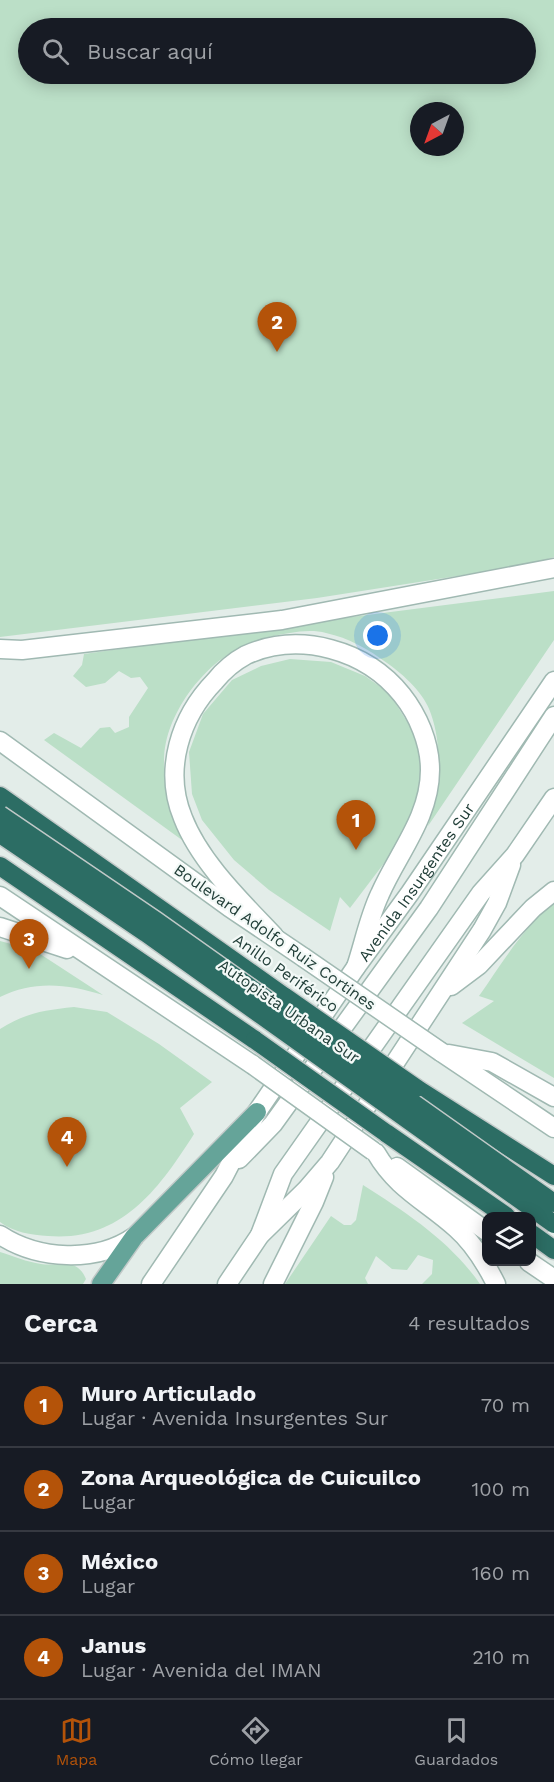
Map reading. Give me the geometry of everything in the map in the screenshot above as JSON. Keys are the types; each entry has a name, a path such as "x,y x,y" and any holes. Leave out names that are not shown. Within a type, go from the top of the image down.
{"highway":[{"name":"Anillo Periférico","path":"0,796 416,1088 554,1176"},
{"name":"Autopista Urbana Sur","path":"0,815 156,921 554,1203"},
{"name":"Autopista Urbana Sur","path":"0,834 146,933 554,1224"},
{"path":"0,866 255,1040 500,1212"},
{"path":"536,1237 554,1250"}],"main road":[{"path":"0,649 22,650 282,620 554,568"},
{"path":"274,936 227,885 194,840 178,804 174,767 177,748 189,714 219,676 245,656 276,648 311,646 353,656 382,674 395,686 417,717 429,753 430,781 423,812 380,894 356,967"},
{"name":"Avenida Insurgentes Sur","path":"151,1284 224,1176 257,1112 554,681"},
{"name":"Avenida Insurgentes Sur","path":"224,1176 273,1124 429,908 554,716"},
{"name":"Boulevard Adolfo Ruiz Cortines","path":"0,741 230,907 554,1128"},
{"path":"260,1235 283,1174 481,893 515,855 554,798"},
{"path":"227,1284 260,1235 306,1190 330,1162 482,930 497,903 515,855"},
{"path":"440,994 479,965 527,914 554,891"},
{"path":"0,896 253,1065 482,1228"},
{"path":"0,927 98,960"},
{"path":"441,1052 492,1062 554,1097"},
{"path":"101,1284 134,1237 257,1112"},
{"path":"375,1152 398,1183 457,1228 479,1254 496,1284"},
{"path":"273,1284 314,1202 330,1162"},
{"path":"0,1235 34,1250 72,1254 107,1250 134,1237"},
{"path":"535,1266 554,1279"}],"green space":[{"path":"0,0 554,0 554,557 528,565 317,598 0,637"},
{"path":"554,591 554,640 428,826 437,784 438,756 435,728 424,699 400,673 373,653 343,638 326,633 294,632 245,645 220,660 188,694 171,725 164,752 167,792 182,840 44,740 54,733 81,748 100,728 110,727 115,733 129,727 129,717 148,688 140,677 131,678 119,671 105,683 86,687 73,676 82,665 84,654"},
{"path":"290,659 331,662 365,676 389,693 413,731 421,763 419,800 388,858 350,908 340,897 330,931 269,890 234,860 202,820 192,794 189,752 203,714 232,680 261,666"},
{"path":"554,902 554,1078 462,1023 494,1001 479,996 523,934"},
{"path":"0,941 34,950 103,995 64,986 38,986 0,997"},
{"path":"74,1007 107,1012 159,1044 212,1082 180,1108 194,1134 167,1174 135,1208 117,1221 97,1230 74,1236 29,1234 16,1231 0,1222 0,1029 18,1019 36,1013"},
{"path":"363,1185 427,1229 455,1254 480,1284 422,1284 432,1274 433,1260 418,1255 407,1270 392,1269 376,1256 365,1278 368,1284 285,1284 331,1216 344,1225 351,1225 356,1220"},
{"path":"0,1252 36,1263 72,1265 82,1272 86,1279 83,1284 0,1284"}],"place":[{"name":"Zona Arqueológica de Cuicuilco","path":"277,352"},
{"name":"Muro Articulado","path":"356,850"},
{"name":"México","path":"29,969"},
{"name":"Janus","path":"67,1167"}]}
